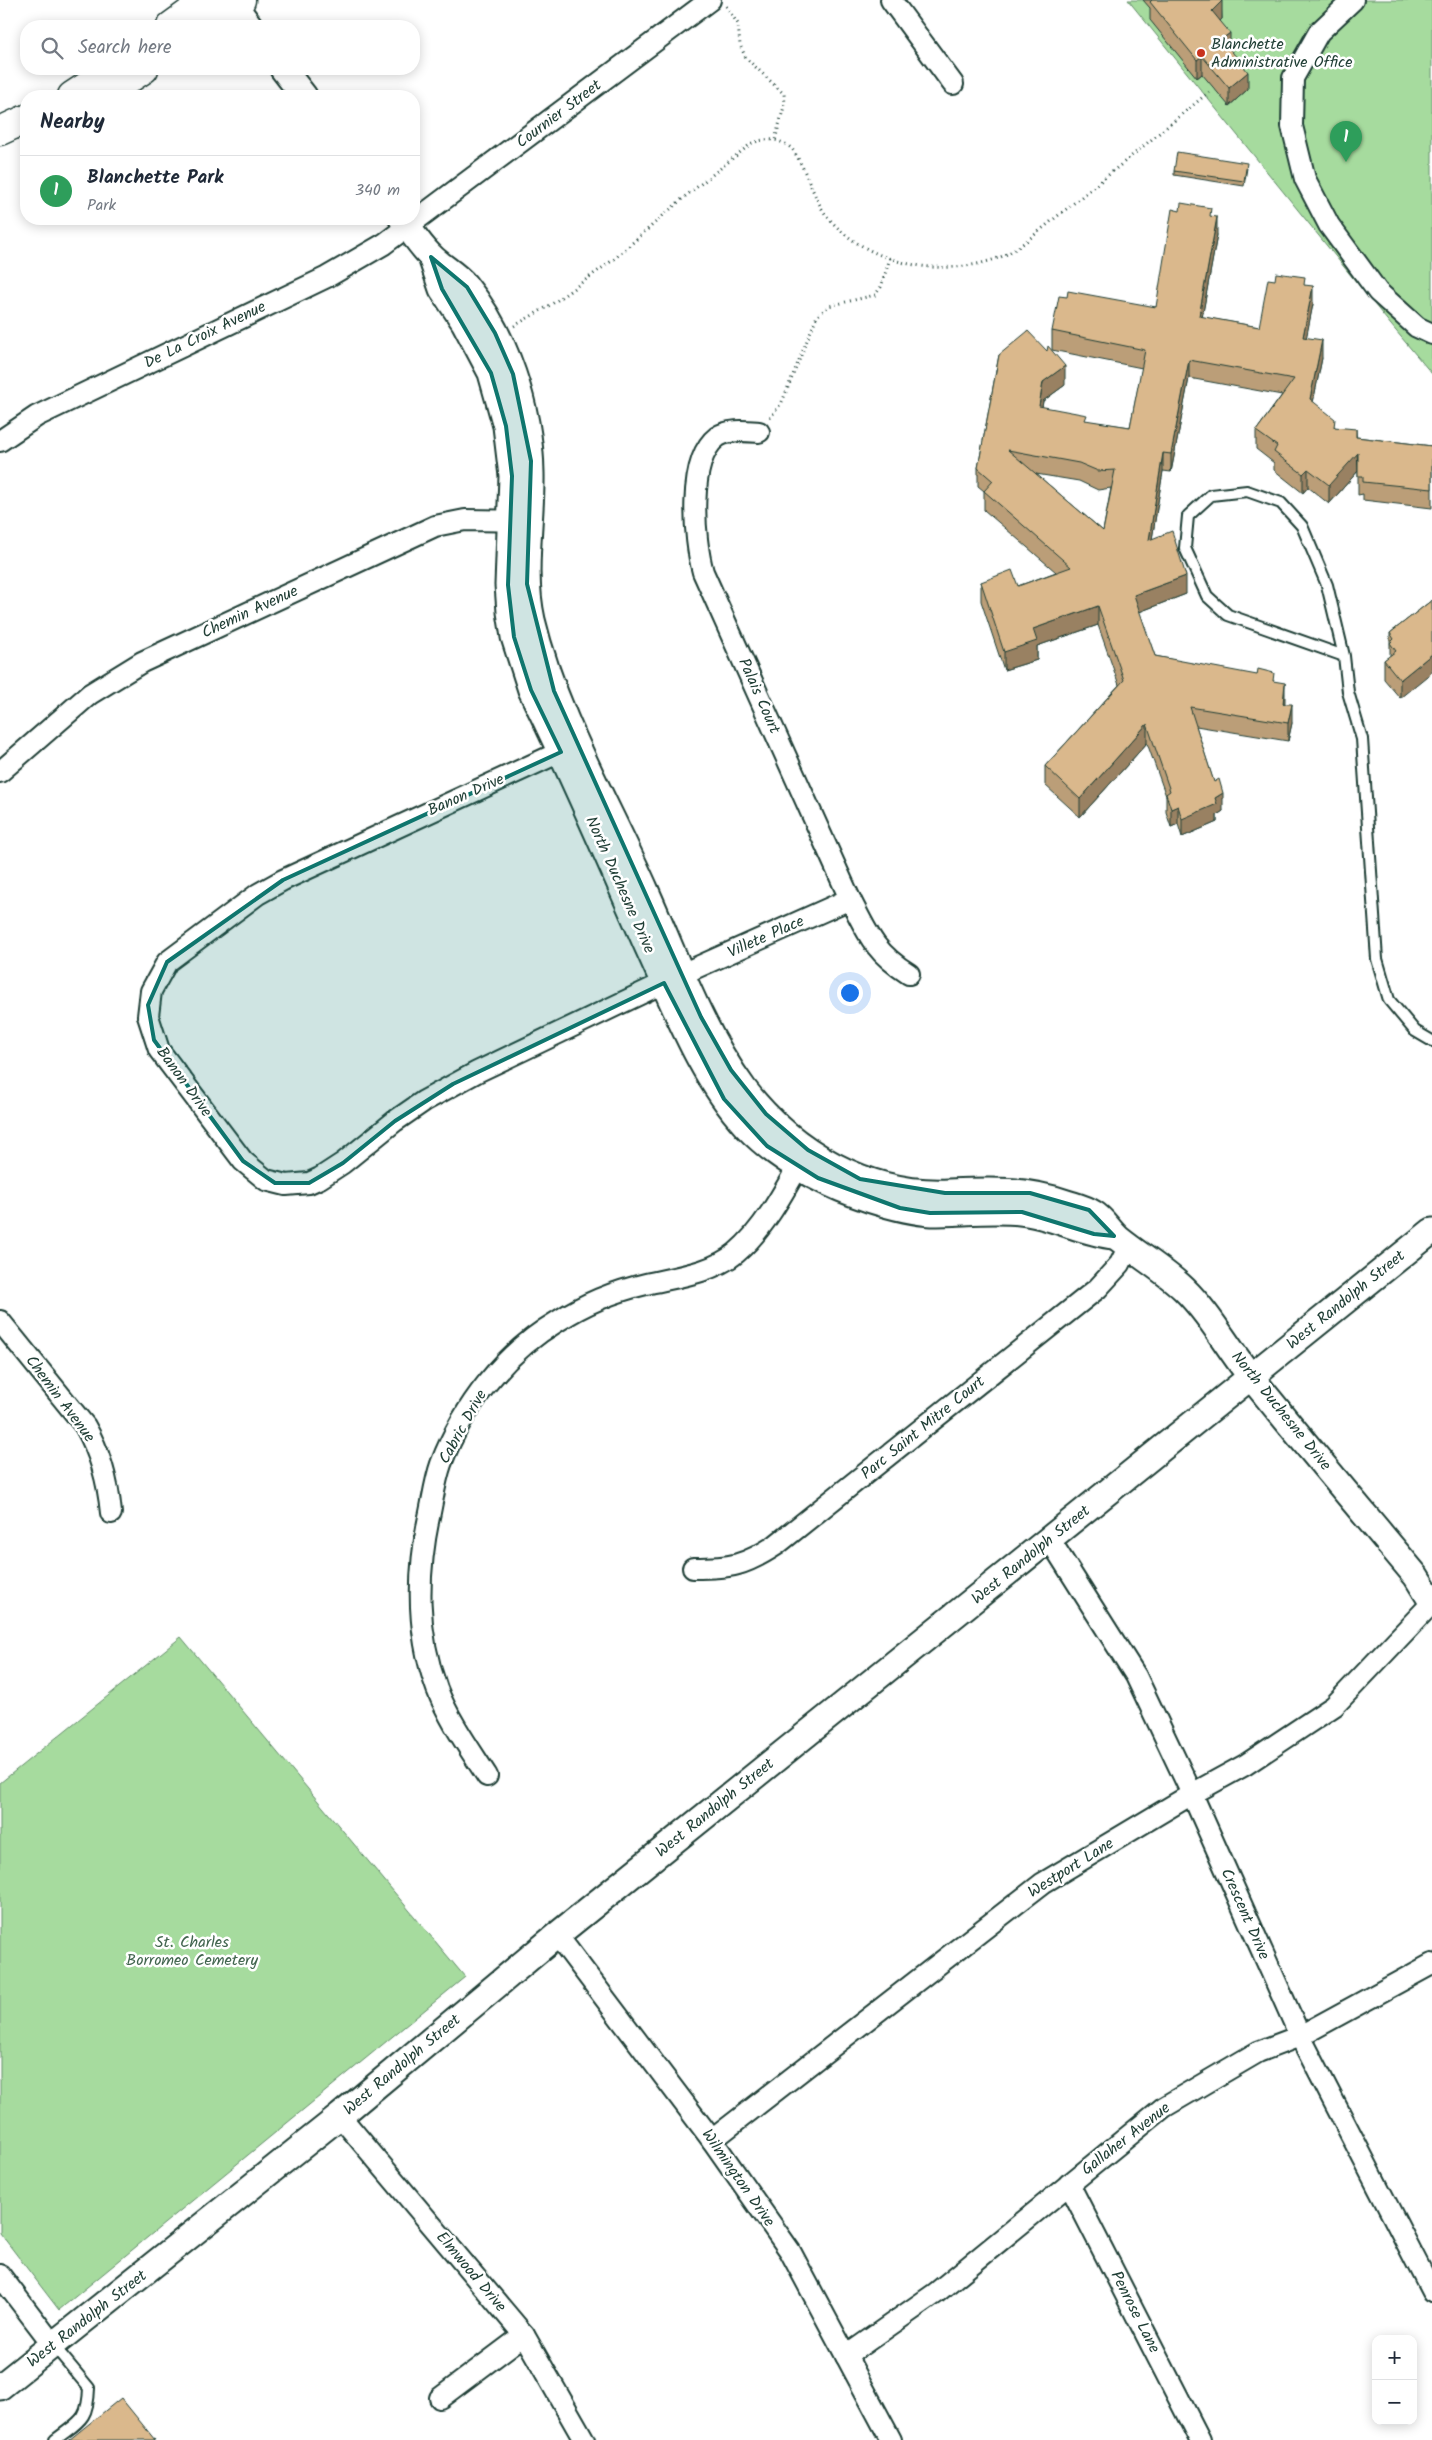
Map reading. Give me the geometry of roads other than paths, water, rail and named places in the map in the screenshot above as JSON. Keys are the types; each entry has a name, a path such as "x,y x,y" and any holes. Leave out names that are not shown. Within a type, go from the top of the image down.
{"main road":[{"path":"180,20 207,0"},
{"path":"216,20 239,8"},
{"path":"81,90 103,75"},
{"path":"112,90 135,75"},
{"path":"0,131 20,122"},
{"path":"0,150 20,141"}],"street":[{"name":"Cournier Street","path":"420,212 710,0"},
{"path":"891,0 953,84"},
{"path":"1354,0 1319,32 1293,78 1292,126 1305,179 1329,225 1378,292 1417,327 1432,334"},
{"path":"288,75 299,90"},
{"name":"De La Croix Avenue","path":"0,441 37,416 361,259 403,225"},
{"name":"North Duchesne Drive","path":"407,225 431,257 455,275 467,287 495,333 513,374 527,432 531,461 520,521"},
{"name":"North Duchesne Drive","path":"431,257 442,289 469,331 491,373 506,426 531,613 545,669 569,748 645,888 673,979 746,1092 781,1130 803,1158 860,1179 888,1186 945,1193 975,1190 1030,1192 1089,1210 1101,1218 1122,1241 1187,1292 1250,1376 1416,1576 1432,1603"},
{"name":"Palais Court","path":"759,432 740,430 718,436 709,445 701,463 696,500 697,550 703,572 850,899 870,937 886,960 909,974"},
{"name":"Chemin Avenue","path":"0,772 90,694 142,662 435,526 465,520 520,521"},
{"name":"Banon Drive","path":"569,748 307,867 258,894 166,962 156,979 148,1005 148,1016 154,1040 204,1111 243,1161 266,1180 280,1184 296,1185 309,1183 320,1178 343,1163 395,1121 453,1084 673,979"},
{"name":"Villete Place","path":"673,979 850,899"},
{"name":"Cabric Drive","path":"487,1776 457,1728 440,1696 422,1628 420,1602 422,1556 435,1485 452,1440 474,1399 488,1381 539,1333 582,1307 624,1290 701,1270 731,1256 758,1228 787,1187 803,1158"},
{"name":"West Randolph Street","path":"0,2388 340,2116 557,1935 1432,1231"},
{"name":"Parc Saint Mitre Court","path":"693,1568 729,1568 761,1555 776,1545 1098,1288 1120,1264 1122,1241"},
{"name":"Chemin Avenue","path":"0,1321 84,1426 92,1439 104,1468 111,1513"},
{"name":"Crescent Drive","path":"1050,1540 1136,1676 1192,1794 1300,2036 1432,2292"},
{"name":"Westport Lane","path":"712,2140 1043,1883 1192,1794 1246,1765 1334,1706 1432,1603"},
{"name":"Wilmington Drive","path":"557,1935 712,2140 790,2251 891,2440"},
{"name":"Gallaher Avenue","path":"846,2356 936,2293 1164,2107 1258,2052 1300,2036 1432,1964"},
{"name":"Elmwood Drive","path":"340,2116 524,2335 584,2440"},
{"name":"Penrose Lane","path":"1069,2184 1200,2440"},
{"path":"0,2276 54,2346"},
{"path":"440,2398 524,2335"}],"lane":[{"path":"1344,656 1228,615 1207,596 1186,548 1188,516 1211,495 1247,491 1281,502 1302,526 1324,577 1344,656 1348,692 1362,739 1377,959 1389,1000 1415,1031 1432,1040"},
{"path":"54,2346 89,2388 85,2416 55,2440"}],"place":[{"name":"Blanchette Administrative Office","path":"1201,53"},
{"name":"Blanchette Park","path":"1346,162"}],"park label":[{"name":"St. Charles Borromeo Cemetery","path":"192,1951"}]}
